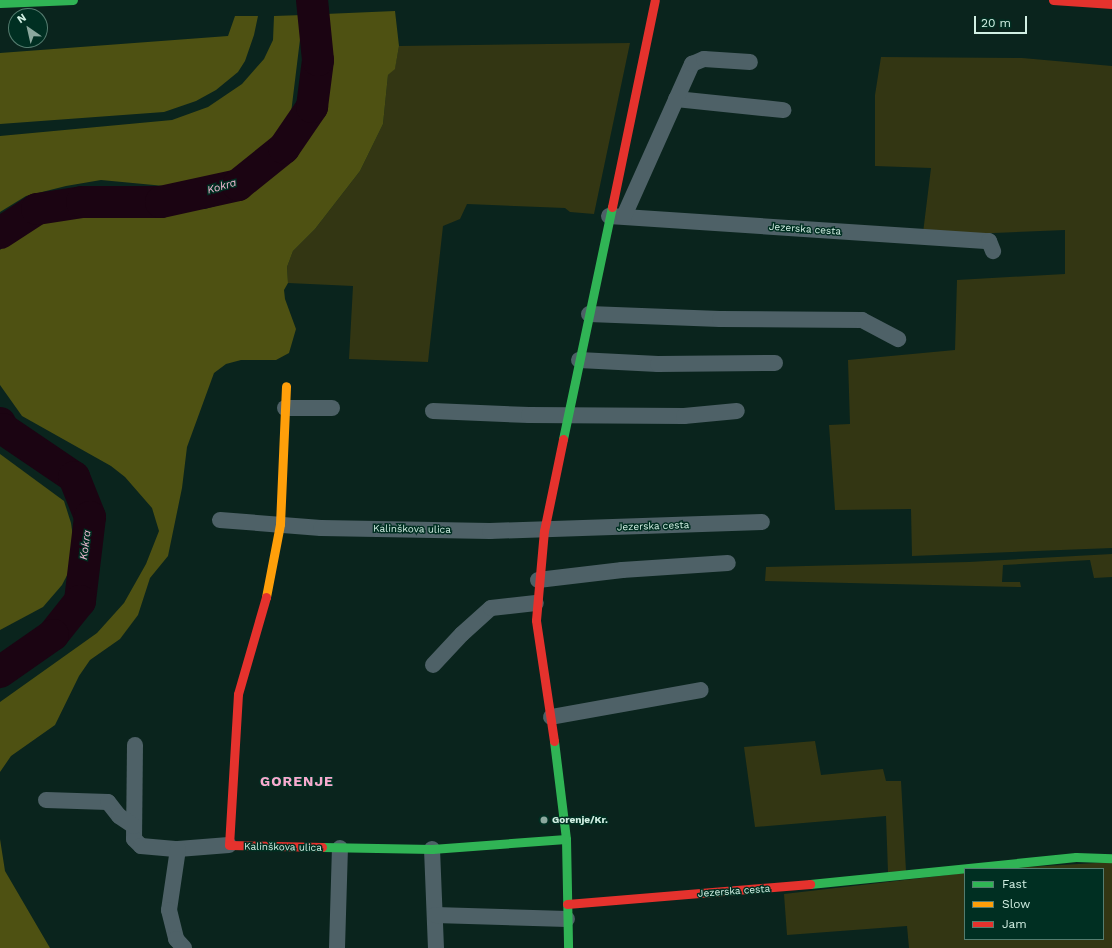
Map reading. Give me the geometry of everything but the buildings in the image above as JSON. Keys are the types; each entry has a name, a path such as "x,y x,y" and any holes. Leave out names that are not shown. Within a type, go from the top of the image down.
{"main road":[{"path":"0,3 73,0"},
{"path":"568,948 566,839 552,717 539,644 536,603 538,580 544,531 579,360 589,314 617,216 644,50 655,0"},
{"path":"1053,0 1112,4"},
{"name":"Kalinškova ulica","path":"286,386 280,524 264,605 238,694 229,846 432,849 566,839"},
{"name":"Jezerska cesta","path":"975,868 1076,857 1112,858"},
{"name":"Jezerska cesta","path":"567,912 964,869"}],"street":[{"path":"617,216 692,64 704,58 750,62"},
{"path":"676,99 783,110"},
{"name":"Jezerska cesta","path":"617,216 989,241 993,252"},
{"path":"589,314 720,319 862,320 898,339"},
{"path":"579,360 658,364 775,363"},
{"path":"285,408 332,408"},
{"path":"433,411 684,416 737,411"},
{"name":"Kalinškova ulica","path":"220,520 321,528 544,531"},
{"name":"Jezerska cesta","path":"544,531 762,522"},
{"path":"538,580 622,570 728,564"},
{"path":"433,665 462,634 491,608 536,603"},
{"path":"552,717 701,690"},
{"path":"135,745 134,839 141,846 178,849 229,846"},
{"path":"46,800 108,802 119,816 134,826"},
{"path":"337,948 340,848"},
{"path":"178,849 169,910 176,939 184,948"},
{"path":"432,849 436,948"},
{"path":"435,915 567,912"}],"green space":[{"path":"630,43 594,214 570,212 565,208 467,204 460,219 443,226 428,362 349,359 353,286 288,283 287,267 293,251 315,229 360,171 383,124 388,75 395,68 399,46"},
{"path":"881,57 1022,58 1112,66 1112,548 912,556 911,509 835,510 829,425 850,424 848,360 955,350 957,280 1065,274 1065,230 945,235 923,233 931,168 875,166 875,95"},
{"path":"1112,554 1112,577 1094,578 1090,560 1003,565 1002,582 1020,582 1021,587 765,581 766,567 969,562"},
{"path":"815,741 821,775 883,769 886,781 901,781 906,871 888,872 886,816 755,827 744,747"},
{"path":"1112,862 1112,948 909,948 907,926 787,935 784,894 964,873 964,940 1104,940 1104,868 1011,868"}],"shaded area":[{"path":"395,11 399,46 395,69 388,75 383,124 360,171 315,229 293,251 287,267 288,283 284,290 285,299 296,329 289,353 276,360 241,360 226,364 214,373 187,447 182,488 168,556 150,578 138,615 120,639 90,660 79,676 55,725 11,756 0,772 0,702 97,633 124,603 146,564 159,531 152,508 125,477 111,466 22,416 0,385 0,250 16,235 36,225 73,216 135,207 205,209 240,199 278,172 300,151 321,111 331,74 325,14"},
{"path":"303,15 291,113 274,143 248,163 213,180 175,187 101,180 66,186 26,196 0,212 0,136 172,120 208,107 242,84 264,59 273,40 274,16"},
{"path":"235,16 258,16 254,35 245,61 238,72 216,90 196,101 164,112 0,124 0,53 228,36"},
{"path":"0,454 64,501 71,523 76,558 62,585 43,607 0,630"},
{"path":"0,839 5,871 50,948 0,948"}],"waterway":[{"name":"Kokra","path":"0,233 37,209 82,202 161,202 238,185 284,148 312,107 318,60 312,0"},
{"name":"Kokra","path":"0,423 3,429 74,477 90,517 80,601 53,635 0,672"}],"traffic: fast":[{"path":"0,3 73,0"},
{"path":"563,439 612,207"},
{"path":"554,741 566,839 568,948"},
{"path":"322,847 432,849 566,839"},
{"path":"968,868 1076,857 1112,858"},
{"path":"810,884 964,868"}],"traffic: slow":[{"path":"266,597 280,524 286,386"}],"traffic: jam":[{"path":"612,207 655,0"},
{"path":"1053,0 1112,4"},
{"path":"554,741 536,620 544,531 563,439"},
{"path":"266,597 238,694 229,845 322,847"},
{"path":"567,904 810,884"}],"place":[{"name":"Gorenje/Kr.","path":"544,820"}],"district":[{"name":"GORENJE","path":"297,781"}]}
